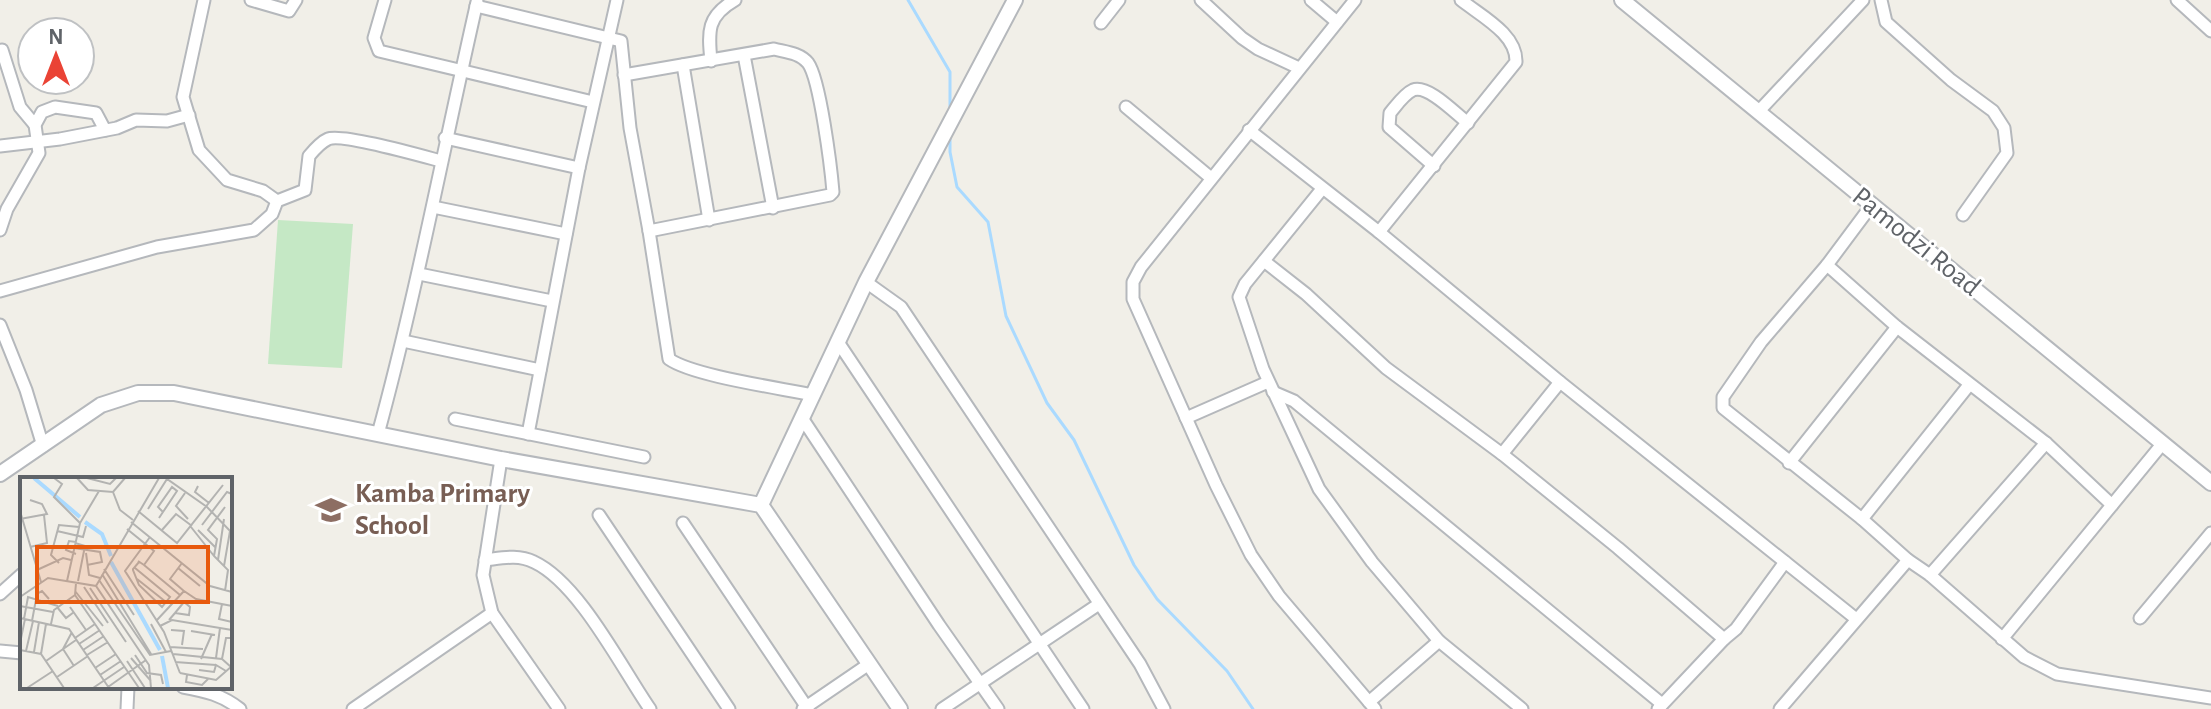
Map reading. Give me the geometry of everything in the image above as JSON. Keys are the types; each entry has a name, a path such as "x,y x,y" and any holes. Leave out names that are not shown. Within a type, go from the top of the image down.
{"street":[{"path":"204,0 183,97 199,150 227,180 263,191 277,201"},
{"path":"251,0 289,11 296,0"},
{"path":"385,0 374,38 379,51 593,102"},
{"path":"528,434 579,168 617,0"},
{"path":"711,61 710,25 715,16 735,0"},
{"path":"761,505 866,282 1015,0"},
{"path":"1101,23 1119,0"},
{"path":"1201,0 1242,38 1299,68"},
{"path":"1311,0 1337,22"},
{"path":"1355,0 1141,267 1133,282 1133,299 1158,361 1251,555 1279,596 1372,706 1439,641"},
{"path":"1379,232 1516,62 1517,51 1512,40 1461,0"},
{"name":"Pamodzi Road","path":"1622,0 2211,483"},
{"path":"1759,111 1863,0"},
{"path":"1881,0 1886,22 1951,80 1993,111 2004,128 2007,153 1963,215"},
{"path":"2177,0 2211,31"},
{"path":"378,434 419,274 445,138 477,3 621,41 630,128 669,359 697,370 813,395"},
{"path":"624,75 774,49 806,60 814,73 833,192 773,208 649,231"},
{"path":"0,230 7,209 39,153 35,125 20,107 2,50"},
{"path":"744,55 773,208"},
{"path":"683,65 709,220"},
{"path":"1434,166 1389,127 1390,113 1409,93 1421,89 1431,93 1468,123"},
{"path":"35,125 42,112 55,107 96,113 105,130"},
{"path":"1126,107 1211,178"},
{"path":"0,146 105,130 136,120 167,121 189,115"},
{"path":"1249,130 1855,618"},
{"path":"445,138 579,168"},
{"path":"0,291 157,247 254,230 272,214 277,201 305,190 309,156 328,139 352,139 441,161"},
{"path":"1322,189 1245,284 1239,297 1271,387 1319,489 1372,562 1439,641 1522,709"},
{"path":"1871,206 1827,265 1761,342 1723,397 1723,408 1930,575 2024,657 2057,674 2211,698"},
{"path":"433,207 566,234"},
{"path":"1264,261 1306,294 1386,368 1502,454 1724,639"},
{"path":"1827,265 1897,327 2046,443 2112,505"},
{"path":"419,274 552,301"},
{"path":"866,282 901,307 1140,664 1164,709"},
{"path":"0,325 26,390 43,446"},
{"path":"1789,463 1897,327"},
{"path":"403,341 540,370"},
{"path":"838,342 1083,709"},
{"path":"1502,454 1560,382"},
{"path":"1862,519 1969,385"},
{"path":"1186,418 1271,387"},
{"path":"1271,387 1294,401 1660,707 1736,629 1785,562"},
{"path":"0,474 101,405 138,393 174,393 501,459 761,505 900,709"},
{"path":"802,418 998,709"},
{"path":"455,419 644,457"},
{"path":"1930,575 2046,443"},
{"path":"2002,639 2163,443"},
{"path":"501,459 483,575 492,613 559,709"},
{"path":"599,515 729,709"},
{"path":"683,523 806,708 869,664"},
{"path":"2140,618 2211,533"},
{"path":"485,560 513,556 533,561 552,573 579,601 650,709"},
{"path":"1784,708 1855,618 1908,560"},
{"path":"0,594 20,576"},
{"path":"942,709 1099,604"},
{"path":"353,709 492,613"},
{"path":"0,651 20,653"},
{"path":"127,709 128,689"},
{"path":"198,689 223,696 240,709"}],"green space":[{"path":"278,220 353,224 342,368 268,364"}],"waterway":[{"path":"908,0 950,72 950,109"},
{"path":"950,136 957,187 988,222 1006,316 1047,403 1074,440 1134,565 1157,599 1227,671 1253,709"}],"place":[{"name":"Kamba Primary School","path":"331,510"}]}
